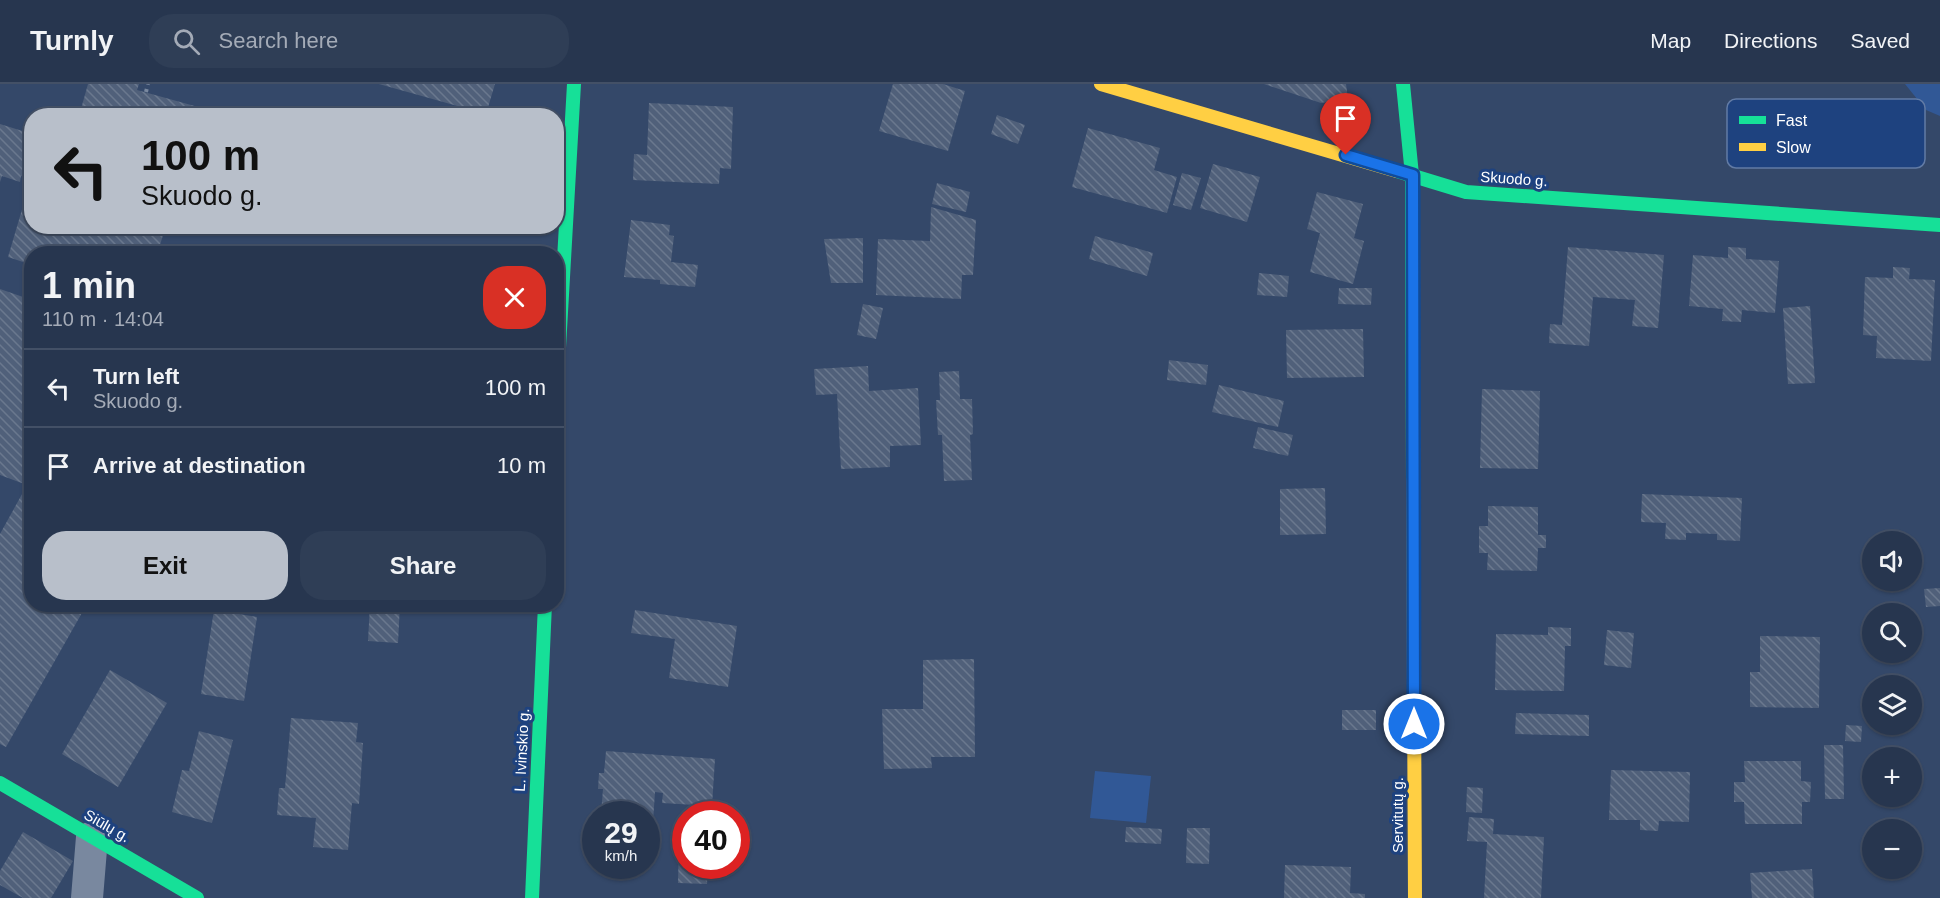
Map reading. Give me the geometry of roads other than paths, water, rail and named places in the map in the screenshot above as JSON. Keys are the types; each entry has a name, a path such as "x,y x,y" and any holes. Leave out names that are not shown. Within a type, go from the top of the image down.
{"street":[{"path":"564,260 574,84"},
{"name":"Skuodo g.","path":"1101,84 1466,192 1940,225"},
{"name":"Servitutų g.","path":"1403,84 1413,175 1415,898"},
{"name":"L. Ivinskio g.","path":"532,898 545,612"},
{"name":"Siūlų g.","path":"0,783 197,898"},
{"path":"87,898 92,837"}]}
